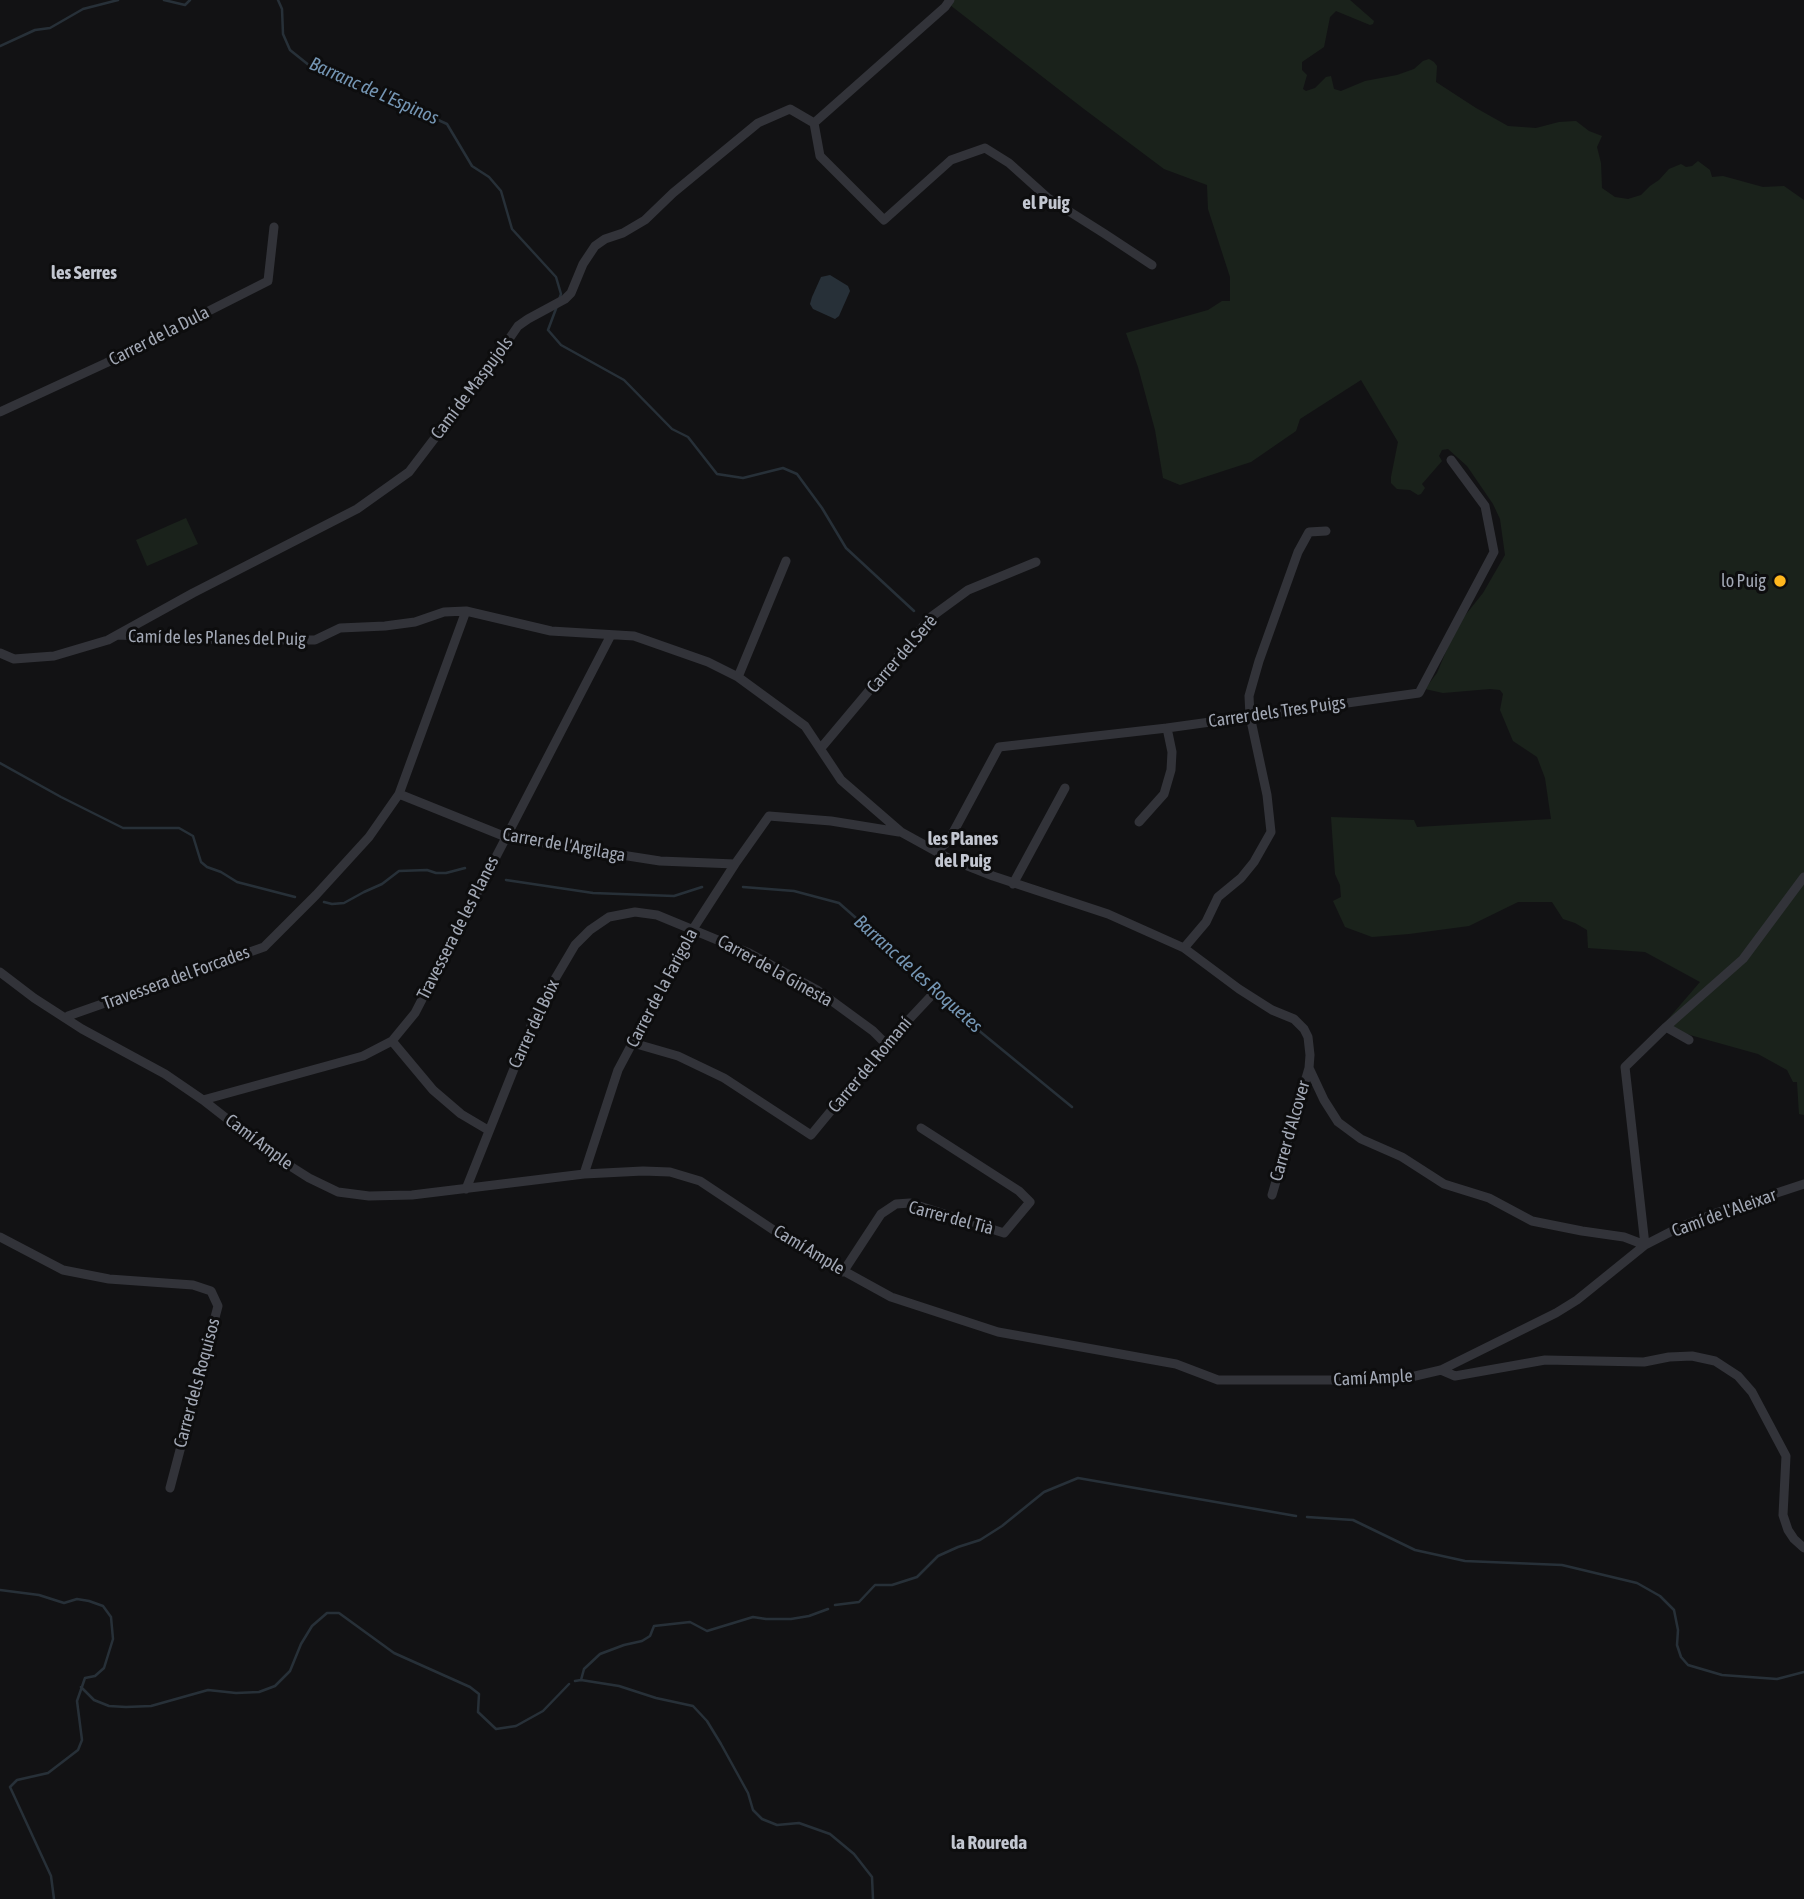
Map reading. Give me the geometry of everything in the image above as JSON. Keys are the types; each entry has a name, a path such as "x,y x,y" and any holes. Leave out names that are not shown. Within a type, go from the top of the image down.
{"street":[{"path":"950,0 814,123 820,156 884,220 951,160 985,148 1009,163 1048,198 1152,265"},
{"name":"Camí de Maspujols","path":"0,653 14,659 54,656 118,635 193,593 357,509 409,472 518,326 571,293 583,264 595,246 645,220 673,193 758,123 790,109 814,123"},
{"name":"Carrer de la Dula","path":"0,412 106,363 268,281 274,227"},
{"name":"Carrer dels Tres Puigs","path":"930,848 940,848 948,842 999,747 1167,728 1419,693 1494,552 1485,506 1451,460"},
{"path":"1184,948 1206,922 1218,897 1241,878 1254,862 1271,832 1268,794 1250,716 1249,696 1298,552 1309,532 1326,531"},
{"path":"738,677 786,561"},
{"name":"Carrer del Serè","path":"821,748 931,617 968,590 1035,562"},
{"name":"Camí de les Planes del Puig","path":"118,635 229,640 315,640 340,628 395,625 415,622 444,611 466,611 551,631 634,636 708,662 738,677 805,726 841,780 901,832 950,859 1013,884 1108,915 1184,948 1239,989 1272,1010 1294,1019 1308,1037 1309,1068 1324,1100 1338,1122 1361,1139 1402,1157 1444,1184 1489,1198 1532,1222 1624,1237 1645,1245"},
{"name":"Travessera del Forcades","path":"68,1016 264,947 316,895 369,838 400,794 466,611"},
{"name":"Travessera de les Planes","path":"203,1100 363,1056 392,1041 415,1013 611,635"},
{"path":"1139,822 1164,794 1171,770 1172,752 1167,728"},
{"path":"1013,884 1065,788"},
{"name":"Carrer de l'Argilaga","path":"400,794 506,837 660,862 735,864"},
{"name":"Carrer de la Farigola","path":"584,1174 618,1070 693,929 769,816 831,821 901,832"},
{"path":"1645,1245 1625,1067 1743,958 1804,877"},
{"name":"Carrer del Boix","path":"466,1189 539,1006 575,945 609,917 635,912 657,915 693,929"},
{"name":"Carrer de la Ginesta","path":"693,929 749,953 817,990 873,1031 886,1044"},
{"name":"Camí Ample","path":"0,972 74,1024 155,1069 203,1100 276,1157 338,1192 369,1196 412,1195 584,1174 670,1172 700,1181 793,1243 891,1297 998,1332 1176,1364 1218,1380 1398,1380 1441,1370 1556,1313 1577,1300 1645,1245"},
{"name":"Carrer del Romaní","path":"633,1043 678,1056 724,1078 811,1135 886,1044 930,996"},
{"path":"1666,1027 1689,1040"},
{"path":"392,1041 433,1090 461,1114 488,1130"},
{"name":"Carrer d'Alcover","path":"1272,1195 1309,1068"},
{"name":"Carrer del Tià","path":"843,1272 881,1214 896,1204 910,1203 1004,1233 1030,1202 1019,1191 921,1128"},
{"name":"Camí de l'Aleixar","path":"1645,1245 1716,1213 1804,1184"},
{"name":"Carrer dels Roquisos","path":"0,1237 63,1270 108,1279 194,1285 211,1291 218,1306 170,1488"},
{"path":"1441,1370 1455,1376 1545,1360 1644,1362 1692,1356 1715,1361 1738,1376 1752,1392 1786,1456 1783,1515 1788,1530 1804,1548"}],"shaded area":[{"path":"953,0 1350,0 1374,21 1373,24 1336,11 1330,17 1324,47 1302,62 1302,70 1307,75 1303,89 1306,91 1331,76 1334,89 1341,91 1365,81 1414,69 1429,59 1437,66 1436,82 1508,126 1536,128 1576,121 1589,131 1602,136 1597,147 1602,188 1615,197 1628,199 1641,195 1669,169 1681,164 1692,166 1698,161 1710,170 1712,177 1723,176 1763,187 1784,186 1804,200 1804,1115 1799,1114 1797,1082 1793,1082 1787,1070 1758,1054 1672,1030 1663,1025 1700,982 1645,952 1588,948 1587,930 1563,919 1552,902 1518,902 1469,926 1409,934 1372,937 1345,927 1333,901 1341,897 1335,874 1331,817 1414,820 1417,827 1551,819 1545,778 1537,757 1513,741 1500,710 1503,694 1500,690 1443,693 1425,689 1437,673 1463,618 1483,593 1505,555 1500,519 1467,466 1448,449 1442,450 1439,456 1442,461 1422,484 1425,488 1421,494 1397,489 1391,483 1398,442 1361,380 1300,419 1296,431 1251,462 1180,485 1163,478 1155,430 1126,333 1208,310 1222,301 1230,301 1230,277 1208,209 1207,185 1164,169 950,5"},
{"path":"830,275 848,286 850,291 839,316 835,319 813,309 810,304 821,277"},
{"path":"186,518 198,544 147,566 136,540"}],"waterway":[{"name":"Barranc de L'Espinos","path":"0,46 35,30 50,28 83,9 118,0"},
{"name":"Barranc de L'Espinos","path":"164,0 185,5 190,0"},
{"name":"Barranc de L'Espinos","path":"278,0 282,9 283,34 290,50 310,66 368,89 397,97 414,109 447,124 472,166 489,177 501,191 512,229 556,277 561,294 559,300"},
{"name":"Barranc de L'Espinos","path":"557,306 548,330 561,345 624,380 672,429 688,437 717,474 743,478 783,468 797,474 846,548 914,611"},
{"name":"Barranc de les Roquetes","path":"0,763 123,828 179,828 193,836 201,862 207,867 237,882 295,897"},
{"name":"Barranc de les Roquetes","path":"324,902 344,903 382,884 399,871 427,870 446,873 465,868"},
{"name":"Barranc de les Roquetes","path":"506,880 593,893 674,896 702,887"},
{"name":"Barranc de les Roquetes","path":"743,887 794,891 839,903 932,985 977,1029 1072,1107"},
{"path":"835,1605 859,1602 875,1585 892,1585 917,1577 938,1556 980,1540 1044,1492 1078,1478 1296,1516"},
{"path":"1307,1517 1353,1520 1415,1550 1465,1561 1562,1565 1637,1583 1660,1596 1674,1610 1678,1630 1677,1645 1681,1657 1688,1665 1722,1675 1777,1679 1804,1672"},
{"path":"0,1590 39,1595 64,1603 77,1599 89,1601 103,1606 111,1617 113,1639 104,1668 95,1676 85,1678 77,1701 82,1740 78,1750 48,1773 17,1780 10,1787 51,1876 54,1899"},
{"path":"581,1680 584,1669 600,1654 642,1641 650,1636 654,1626 690,1622 707,1631 753,1617 791,1619 828,1609"},
{"path":"81,1687 94,1700 109,1706 126,1707 151,1706 208,1690 259,1692 275,1686 290,1671 312,1626 327,1613 339,1613 394,1653 470,1687 479,1694 478,1712 496,1729 516,1726 543,1711 569,1684"},
{"path":"575,1681 619,1686 693,1706 707,1721 721,1744 748,1793 753,1810 762,1819 777,1825 799,1823 830,1834 854,1854 872,1877 873,1899"}],"place":[{"name":"lo Puig","path":"1780,581"}],"district":[{"name":"el Puig","path":"1046,203"},
{"name":"les Serres","path":"84,273"},
{"name":"les Planes del Puig","path":"963,850"},
{"name":"la Roureda","path":"989,1843"}]}
